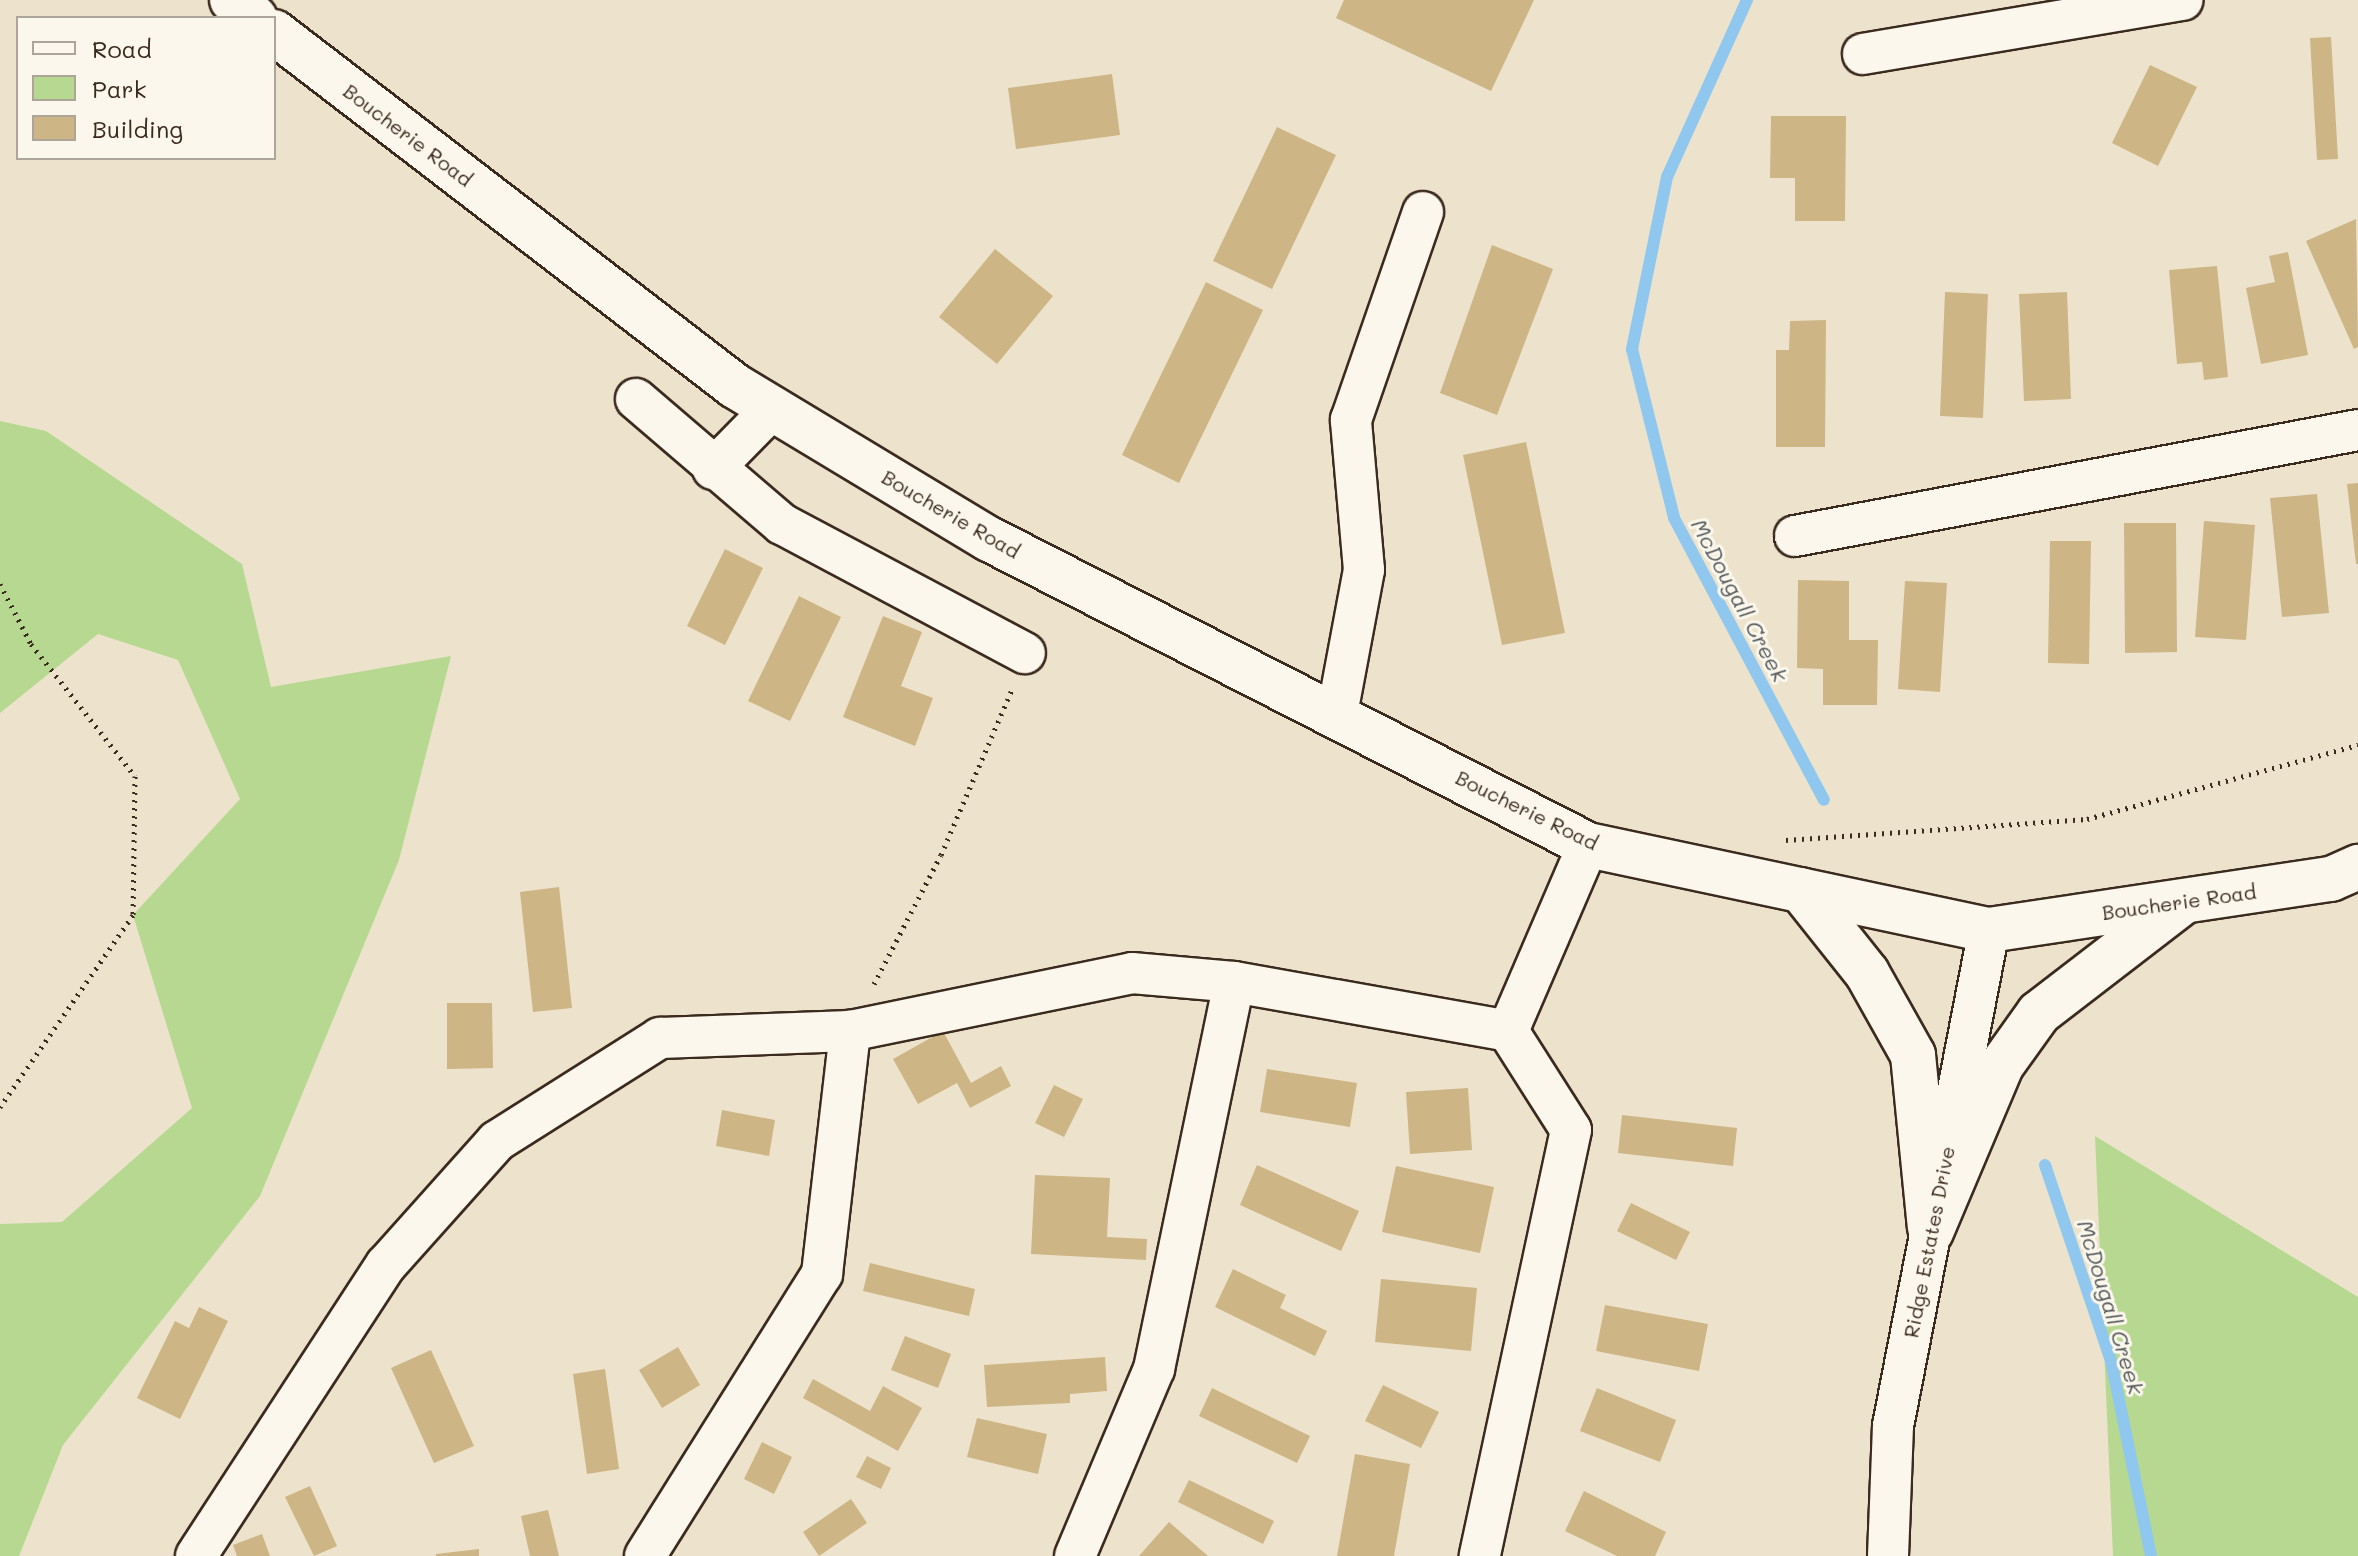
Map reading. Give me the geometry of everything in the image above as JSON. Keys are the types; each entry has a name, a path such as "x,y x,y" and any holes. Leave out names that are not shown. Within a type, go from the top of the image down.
{"main road":[{"path":"232,0 252,16"},
{"name":"Boucherie Road","path":"276,34 772,409 989,539 1337,714 1588,845 1989,930 2331,879 2358,867"},
{"path":"1801,890 1867,973 1913,1055 1931,1232"},
{"path":"1931,1232 2001,1066 2039,1013 2184,901"}],"street":[{"path":"1863,54 2182,0"},
{"path":"1337,714 1364,570 1351,420 1423,212"},
{"path":"636,399 713,469 782,524 868,575 1025,653"},
{"path":"713,469 772,409"},
{"path":"1795,536 2358,430"},
{"path":"1508,1031 1588,845"},
{"name":"Ridge Estates Drive","path":"1888,1556 1893,1426 1989,930"},
{"path":"196,1556 386,1265 497,1141 660,1038 850,1031 1132,973 1234,982 1508,1031 1571,1130 1480,1556"},
{"path":"1075,1556 1154,1369 1234,982"},
{"path":"645,1556 822,1274 850,1031"}],"path":[{"path":"0,584 31,644 135,776 133,915 0,1107"},
{"path":"850,1031 941,855 1025,653"},
{"path":"1774,841 2087,819 2358,745"}],"green space":[{"path":"0,421 46,431 242,564 271,687 451,656 399,860 260,1196 63,1445 19,1556 0,1556 0,1224 62,1222 192,1108 133,915 240,799 178,660 98,634 0,713"},
{"path":"2095,1136 2358,1297 2358,1556 2113,1556"}],"building":[{"path":"1344,0 1534,0 1491,91 1336,18"},
{"path":"2331,37 2338,159 2317,160 2310,38"},
{"path":"2150,65 2197,87 2158,166 2112,143"},
{"path":"1112,74 1120,135 1016,149 1008,88"},
{"path":"1771,116 1846,116 1845,221 1795,221 1795,178 1770,178"},
{"path":"1277,127 1336,155 1272,289 1213,261"},
{"path":"2356,219 2358,347 2354,349 2306,241"},
{"path":"1492,245 1553,269 1497,415 1440,393"},
{"path":"995,249 1053,296 997,364 939,317"},
{"path":"2288,252 2308,355 2261,364 2246,288 2275,282 2269,256"},
{"path":"2217,266 2228,377 2204,380 2202,362 2177,364 2169,270"},
{"path":"1206,282 1263,310 1179,483 1122,455"},
{"path":"1945,292 1988,294 1983,418 1940,416"},
{"path":"2067,292 2071,399 2024,401 2019,294"},
{"path":"1826,320 1825,447 1776,447 1776,350 1789,350 1790,321"},
{"path":"1526,442 1565,633 1502,645 1463,455"},
{"path":"2358,483 2358,564 2356,564 2347,484"},
{"path":"2317,494 2329,613 2282,617 2270,498"},
{"path":"2204,521 2255,525 2246,640 2195,637"},
{"path":"2124,523 2176,523 2177,652 2125,653"},
{"path":"2050,541 2091,541 2089,664 2048,663"},
{"path":"725,549 763,568 725,645 687,626"},
{"path":"1798,580 1849,581 1849,640 1878,640 1877,705 1823,705 1823,669 1797,668"},
{"path":"1905,581 1947,583 1940,692 1898,689"},
{"path":"799,596 841,617 790,721 748,701"},
{"path":"883,616 922,632 901,686 933,698 915,746 843,717"},
{"path":"559,887 572,1008 533,1012 520,892"},
{"path":"447,1003 492,1003 493,1068 447,1069"},
{"path":"943,1031 971,1083 1001,1066 1011,1086 970,1108 957,1083 918,1104 893,1059"},
{"path":"1267,1069 1357,1083 1350,1127 1260,1112"},
{"path":"1054,1085 1083,1099 1064,1137 1035,1123"},
{"path":"1468,1088 1472,1150 1410,1154 1406,1092"},
{"path":"722,1110 775,1120 769,1156 716,1146"},
{"path":"1622,1115 1737,1128 1733,1166 1618,1153"},
{"path":"1257,1165 1359,1211 1341,1251 1240,1205"},
{"path":"1396,1166 1494,1187 1480,1253 1382,1232"},
{"path":"1035,1175 1110,1178 1107,1237 1147,1239 1146,1260 1031,1254"},
{"path":"1631,1203 1690,1232 1676,1260 1617,1231"},
{"path":"870,1263 975,1289 969,1316 863,1291"},
{"path":"1233,1269 1286,1295 1280,1308 1327,1331 1315,1356 1215,1307"},
{"path":"1381,1279 1477,1288 1471,1351 1375,1342"},
{"path":"1605,1305 1708,1324 1699,1371 1596,1351"},
{"path":"199,1307 228,1321 180,1419 137,1398 175,1321 189,1328"},
{"path":"905,1336 951,1354 938,1388 891,1370"},
{"path":"678,1347 700,1385 662,1408 639,1370"},
{"path":"431,1350 474,1446 434,1463 391,1368"},
{"path":"1105,1357 1107,1391 1070,1394 1070,1403 987,1407 984,1365"},
{"path":"605,1369 619,1469 587,1474 573,1374"},
{"path":"813,1379 870,1411 883,1386 922,1408 898,1451 803,1398"},
{"path":"1383,1385 1439,1412 1421,1448 1365,1421"},
{"path":"1212,1388 1310,1436 1297,1463 1199,1416"},
{"path":"1597,1388 1676,1420 1660,1462 1580,1431"},
{"path":"977,1418 1047,1434 1038,1474 967,1457"},
{"path":"762,1442 792,1457 774,1494 744,1479"},
{"path":"1355,1454 1410,1464 1394,1556 1337,1556"},
{"path":"867,1456 891,1468 881,1489 856,1477"},
{"path":"1189,1480 1274,1521 1263,1544 1178,1502"},
{"path":"310,1486 337,1546 314,1556 285,1497"},
{"path":"1584,1491 1666,1532 1655,1556 1617,1556 1565,1531"},
{"path":"851,1499 867,1523 819,1556 803,1532"},
{"path":"548,1510 559,1556 530,1556 521,1516"},
{"path":"1169,1522 1208,1556 1139,1556"},
{"path":"262,1534 270,1556 237,1556 233,1545"},
{"path":"479,1549 479,1556 436,1556 436,1554"}],"waterway":[{"name":"McDougall Creek","path":"1747,0 1667,177 1632,349 1674,518 1824,800"},
{"name":"McDougall Creek","path":"2045,1165 2111,1361 2151,1556"}]}
